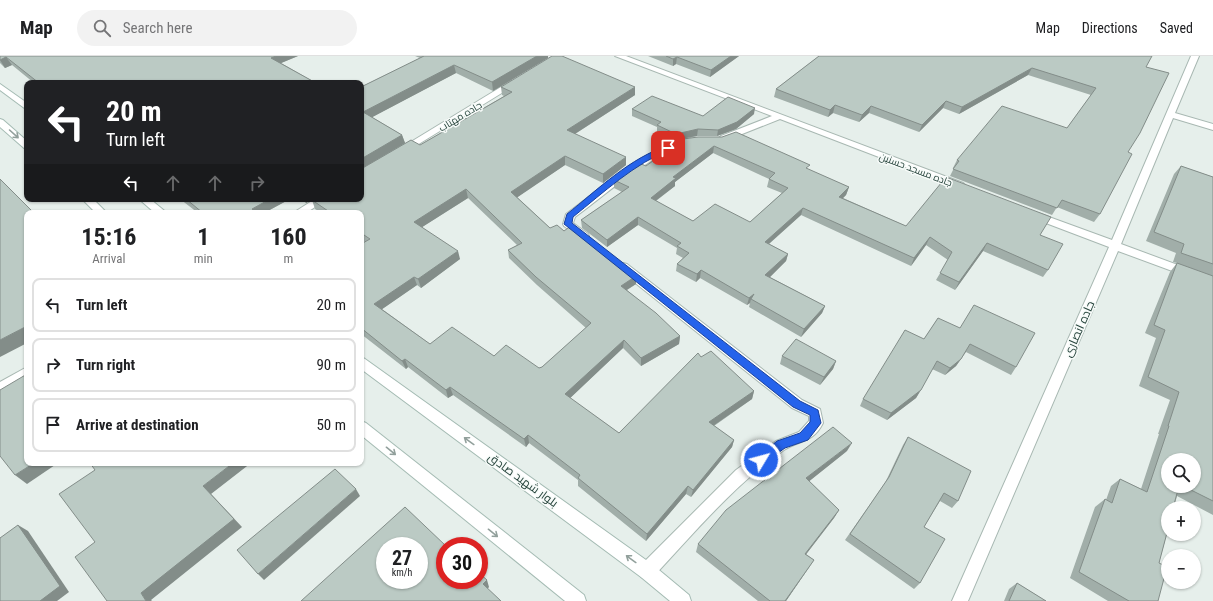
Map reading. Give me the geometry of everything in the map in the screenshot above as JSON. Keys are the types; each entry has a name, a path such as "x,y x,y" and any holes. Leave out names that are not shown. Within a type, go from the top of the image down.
{"street":[{"name":"جاده مسجد حسنین","path":"619,56 966,188"},
{"name":"جاده انصاری","path":"960,601 1115,246 1195,56"},
{"name":"جاده مهتاب","path":"395,155 525,77"},
{"path":"0,86 24,105"},
{"path":"1171,115 1213,127"},
{"path":"592,243 568,224 570,216 629,169 656,152 680,143 696,140 718,141 780,116"},
{"path":"0,122 24,143"},
{"path":"90,202 99,210"},
{"path":"148,202 158,210"},
{"path":"303,210 317,202"},
{"path":"1025,211 1213,282"},
{"path":"611,258 797,404 815,413 816,423 804,436 781,445 741,475 647,571"},
{"name":"بلوار شهید صادق","path":"364,364 647,571 683,601"},
{"path":"0,388 24,374"},
{"path":"364,429 578,601"}],"building":[{"path":"0,56 276,56 271,58 311,80 35,80 6,57 0,60"},
{"path":"424,56 537,56 492,82 454,65 364,111 364,86"},
{"path":"552,56 562,56 635,87 567,130 626,157 603,174 565,156 511,192 550,228 557,225 564,231 572,225 636,276 621,286 656,313 680,336 641,358 624,340 565,394 619,433 698,353 701,357 711,351 754,391 709,422 734,440 693,490 688,486 647,534 578,478 580,475 528,435 524,439 450,387 446,390 405,359 402,361 364,330 364,242 370,239 364,235 364,210 327,210 315,202 364,202 364,167 411,140 420,145 512,92 501,87","holes":["466,189 522,243 508,250 536,277 591,323 542,367 539,368 506,345 494,356 452,327 430,344 374,304 414,277 418,279 458,251 414,222"]},
{"path":"666,56 731,56 711,70 677,57 673,59"},
{"path":"819,56 1152,56 1146,67 1169,73 1140,133 1128,152 1132,154 1100,214 1062,200 1057,208 953,169 959,161 957,160 1002,106 1067,128 1096,88 1032,68 962,107 946,101 922,125 871,106 862,115 835,105 830,110 776,89"},
{"path":"652,96 703,116 728,97 755,108 737,122 718,130 698,129 676,134 657,125 661,122 632,109"},
{"path":"364,113 402,135 364,157"},
{"path":"736,132 810,165 806,168 849,187 839,197 906,226 946,177 1051,217 1040,235 1063,244 1048,270 987,243 959,282 940,273 952,252 930,237 914,258 803,208 765,242 788,254 765,275 825,306 804,329 751,299 754,294 749,298 701,270 697,274 677,264 689,253 677,246 681,243 638,217 607,240 581,220 629,187 614,180 637,162 646,166 683,139 698,137 722,137","holes":["714,146 775,173 769,179 788,188 750,222 715,204 693,221 651,198 676,178 673,177"]},
{"path":"1181,166 1213,177 1213,264 1181,253 1184,244 1154,232"},
{"path":"0,179 31,210 24,210 24,328 0,340"},
{"path":"190,202 265,202 252,209 253,210 199,210"},
{"path":"1177,263 1213,276 1213,501 1197,493 1201,493 1201,453 1161,453 1161,493 1177,493 1175,501 1161,501 1161,541 1165,541 1163,549 1161,549 1159,563 1161,564 1161,589 1158,601 1129,601 1079,572 1105,499 1112,503 1120,479 1147,492 1169,426 1179,392 1148,377 1165,330 1154,325"},
{"path":"974,305 1035,333 1016,367 970,344 961,359 950,368 937,361 921,390 891,413 863,399 905,330 924,339 938,318 960,328"},
{"path":"796,339 836,361 824,377 782,356"},
{"path":"24,376 24,466 29,466 15,475 0,456 0,390"},
{"path":"833,427 852,443 806,478 839,510 805,554 814,560 785,601 770,601 698,544 726,510"},
{"path":"908,437 971,471 958,501 944,493 924,527 945,539 920,583 850,534 889,477"},
{"path":"92,466 229,466 203,486 234,519 141,593 146,601 107,601 75,557 95,542 59,494 95,470"},
{"path":"335,469 356,489 258,574 237,550"},
{"path":"405,507 437,537 436,589 488,589 501,601 301,601"},
{"path":"18,525 60,586 40,601 0,601 0,538"},
{"path":"1017,583 1046,601 1009,601"}],"route":[{"path":"668,148 656,152 629,169 570,216 568,224 797,404 815,413 816,423 804,436 781,445 761,460"}]}
